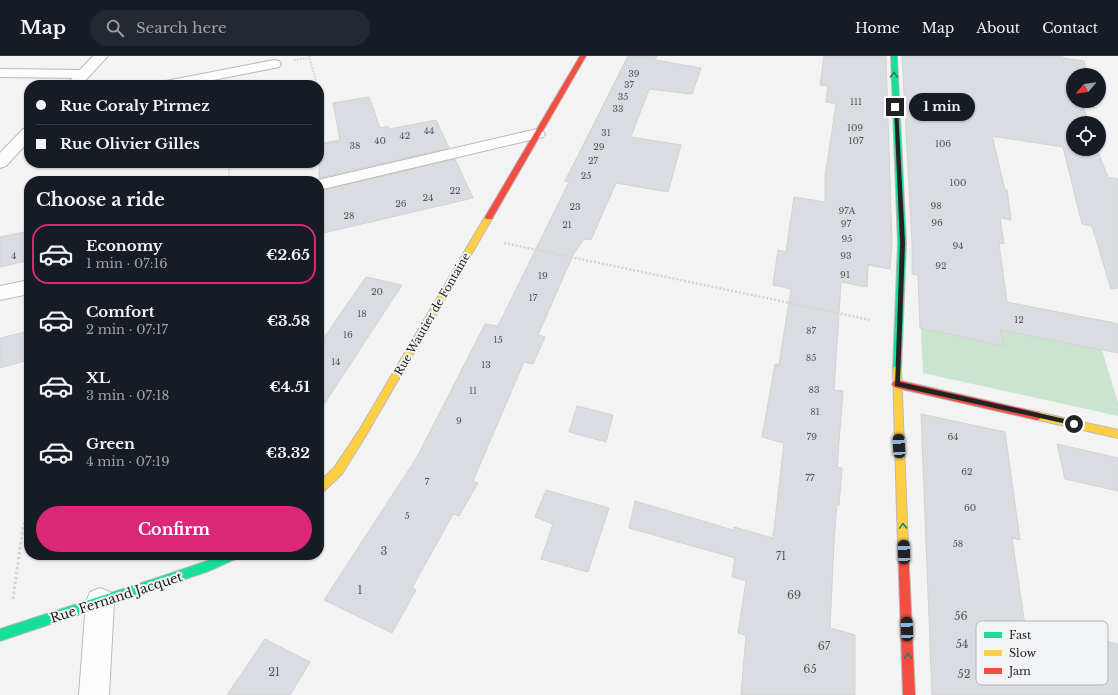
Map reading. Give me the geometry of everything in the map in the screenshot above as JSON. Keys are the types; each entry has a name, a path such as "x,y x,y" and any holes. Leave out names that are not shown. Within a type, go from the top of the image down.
{"street":[{"path":"78,80 101,56"},
{"name":"Rue Wautier de Fontaine","path":"324,484 338,471 363,432 447,291 476,237 583,56"},
{"path":"894,56 902,243 897,384 909,695"},
{"path":"192,80 274,64"},
{"path":"324,185 537,134"},
{"path":"0,163 24,137"},
{"path":"0,293 24,288"},
{"path":"897,384 1118,434"},
{"name":"Rue Fernand Jacquet","path":"4,634 209,566 220,560"},
{"path":"94,695 100,602"}],"lane":[{"path":"0,74 83,74"}],"path":[{"path":"309,56 316,80"},
{"path":"476,237 899,326"},
{"path":"4,634 22,527 24,523"}],"green space":[{"path":"919,286 1113,322 1118,339 1114,352 1102,350 1118,403 1118,416 923,373"}],"building":[{"path":"628,56 657,56 655,60 701,68 692,94 649,89 631,137 681,145 668,192 616,183 591,240 584,239 573,255 538,335 545,337 533,364 524,362 473,481 478,483 459,516 453,514 412,588 416,590 392,633 324,600 417,457 485,324 498,326 569,182 565,181"},
{"path":"824,56 886,56 892,243 890,269 868,265 867,287 841,282 834,390 843,391 837,467 842,468 834,542 830,628 855,635 855,695 741,695 746,635 738,633 746,581 732,577 735,558 629,528 635,501 733,530 734,527 773,538 784,443 762,437 775,364 779,365 791,289 773,285 778,250 786,252 794,197 825,202 825,177 836,104 826,102 828,86 820,85"},
{"path":"902,56 1062,56 1063,58 1084,61 1086,68 1066,68 1066,108 1084,108 1086,116 1066,116 1066,156 1100,156 1108,177 1118,179 1118,288 1111,289 1092,226 1082,224 1063,147 992,136 1005,190 1007,190 1011,220 1000,218 1004,244 999,243 1007,302 1118,324 1118,353 1000,330 1004,346 920,328 918,275 912,274 912,243"},
{"path":"369,97 380,128 388,126 390,129 436,120 449,148 324,177 319,176 319,168 324,168 324,143 340,140 333,103"},
{"path":"455,159 473,198 324,233 324,190"},
{"path":"24,232 24,262 0,267 0,237"},
{"path":"366,277 402,285 324,404 324,338"},
{"path":"24,332 24,361 0,368 0,338"},
{"path":"577,406 613,415 606,442 569,432"},
{"path":"921,414 1005,432 1020,540 1012,538 1024,621 976,621 976,685 1108,685 1108,642 1118,644 1118,695 932,695"},
{"path":"1057,444 1118,458 1118,491 1065,479"},
{"path":"546,490 609,508 588,572 541,559 553,524 535,517"},
{"path":"265,639 310,662 290,695 227,695"}],"traffic: fast":[{"path":"894,56 902,243 897,370"},
{"path":"0,635 163,582 209,566 221,560"}],"traffic: slow":[{"path":"324,484 338,471 363,432 489,217"},
{"path":"897,370 903,546"},
{"path":"1037,416 1118,434"}],"traffic: jam":[{"path":"489,217 583,56"},
{"path":"897,384 1037,416"},
{"path":"903,546 909,695"}],"route":[{"path":"895,107 902,243 897,384 1074,424"}]}
